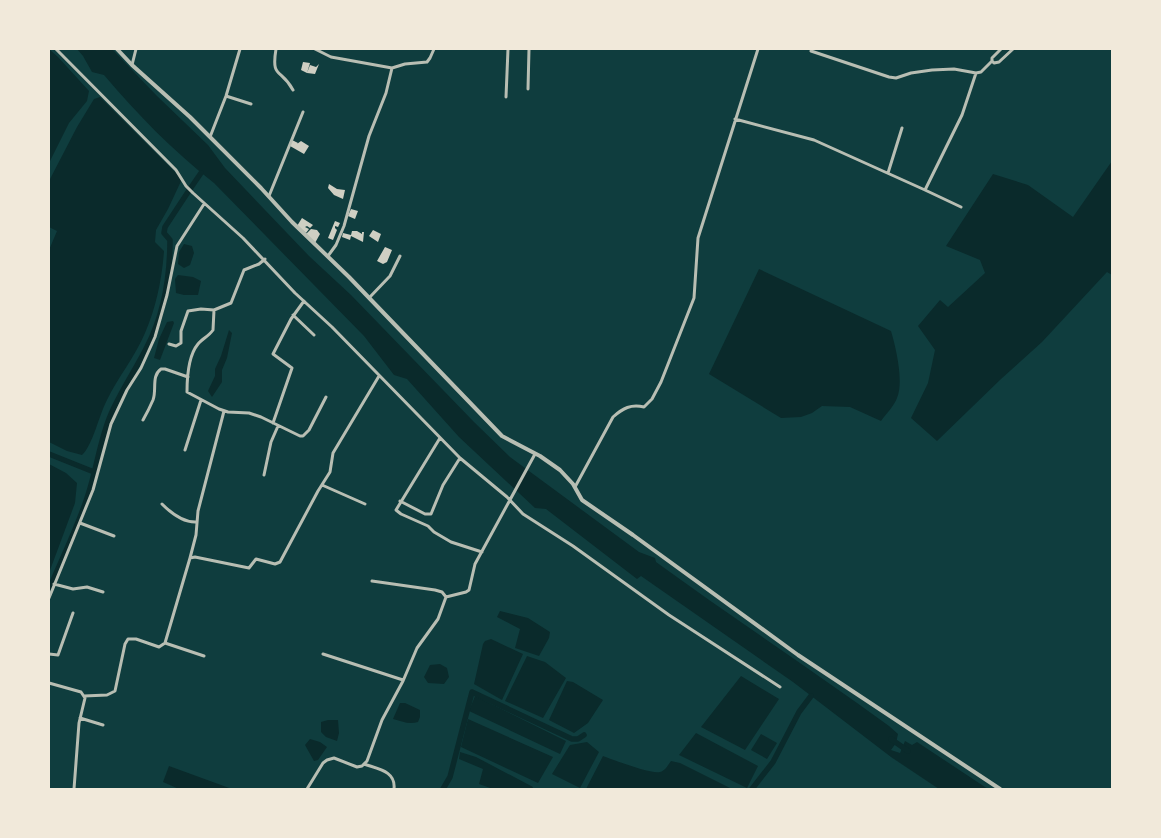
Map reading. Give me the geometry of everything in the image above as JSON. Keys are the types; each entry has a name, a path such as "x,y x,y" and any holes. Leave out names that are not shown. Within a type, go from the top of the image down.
{"street":[{"path":"56,49 176,170 186,186 204,204 233,228 265,259 280,277 332,327 460,458 510,500 523,514 573,546 669,615 780,687"},
{"path":"117,49 210,137 502,436 560,470 574,486 582,500 633,534 798,654 1000,789"},
{"path":"132,65 136,49"},
{"path":"210,137 226,96 240,49"},
{"path":"276,49 274,65 276,70 287,80 293,90"},
{"path":"315,49 331,57 392,68 405,64 427,62 434,49"},
{"path":"506,97 508,49"},
{"path":"528,89 530,49"},
{"path":"574,486 614,417 621,409 630,406 644,407 652,400 661,382 694,298 698,238 758,49"},
{"path":"811,51 896,78 911,73 932,70 954,69 976,73 981,72 1001,49"},
{"path":"992,61 994,63 998,62 1013,49"},
{"path":"328,256 336,245 344,226 369,136 386,93 392,68"},
{"path":"925,190 962,115 976,73"},
{"path":"226,96 251,104"},
{"path":"268,196 303,112"},
{"path":"735,119 814,140 888,172 960,207"},
{"path":"888,172 902,128"},
{"path":"49,598 93,490 111,424 155,337 167,295 177,246 204,204"},
{"path":"369,298 390,276 400,256"},
{"path":"169,344 176,346 181,343 181,331 188,312 201,309 214,310 231,303 244,270 259,264 265,259"},
{"path":"273,423 292,368 273,354 293,316 304,301"},
{"path":"214,310 213,330 195,348 188,377 187,392 224,411 261,417 294,434 304,436 326,397"},
{"path":"293,316 314,336"},
{"path":"144,420 153,400 154,381 161,368 188,377"},
{"path":"190,558 195,557 248,568 251,567 256,559 278,564 284,558 330,472 333,453 379,376"},
{"path":"185,450 201,400"},
{"path":"165,644 196,535 206,480 224,411"},
{"path":"264,475 271,442 278,426"},
{"path":"440,438 396,510 428,526 451,542 482,552"},
{"path":"446,597 469,590 475,564 535,454"},
{"path":"400,501 425,514 431,514 442,485 460,458"},
{"path":"322,485 365,504"},
{"path":"162,504 174,514 188,521 197,522"},
{"path":"80,523 114,536"},
{"path":"372,581 434,590 442,592 446,597"},
{"path":"54,584 73,589 87,587 103,592"},
{"path":"307,789 322,763 327,760 334,758 357,767 364,764 371,752 382,720 417,648 438,619 446,597"},
{"path":"49,654 58,655 73,613"},
{"path":"84,696 107,695 115,691 125,644 128,639 136,639 159,647 165,644 204,656"},
{"path":"323,654 403,680"},
{"path":"49,683 81,692 85,700 80,718 74,789"},
{"path":"80,718 103,725"},
{"path":"364,764 391,775 394,789"}],"water":[{"path":"49,49 89,91 87,101 69,123 49,163"},
{"path":"77,49 112,49 208,145 225,168 309,256 351,295 510,457 639,552 655,558 656,562 685,583 889,726 898,734 896,743 891,750 900,753 905,741 912,745 917,742 988,789 939,789 891,757 793,682 641,576 637,579 546,509 535,508 459,437 407,379 394,375 364,336 214,183 156,132 104,75 92,72"},
{"path":"100,97 182,179 156,230 155,242 164,251 158,293 149,323 141,342 107,400 93,437 82,455 67,451 49,442 49,250 57,231 49,227 49,181 94,99"},
{"path":"1112,161 1112,275 1107,272 1042,342 937,441 911,418 928,383 935,350 918,326 940,300 948,307 985,273 980,260 946,246 993,174 1028,185 1073,217"},
{"path":"184,244 192,246 194,253 190,265 184,268 178,264 179,252"},
{"path":"759,269 891,331 899,365 900,383 894,404 881,421 850,407 822,406 812,413 801,417 781,418 709,374"},
{"path":"178,275 193,277 201,281 198,295 176,293 175,279"},
{"path":"173,321 174,323 160,360 154,358 159,339 167,322"},
{"path":"229,330 232,333 227,358 222,370 222,382 212,397 208,391 215,376 215,369"},
{"path":"49,464 66,473 77,483 75,503 49,573"},
{"path":"500,611 528,618 550,632 549,638 539,656 515,648 520,629 497,617"},
{"path":"491,639 523,654 502,700 474,684 483,644"},
{"path":"527,656 545,662 566,678 543,718 505,701"},
{"path":"440,664 447,668 449,677 444,684 428,683 424,677 430,665"},
{"path":"741,676 779,699 745,750 701,727"},
{"path":"567,681 573,682 603,700 588,723 574,733 549,720"},
{"path":"475,696 566,741 560,754 469,711"},
{"path":"400,703 405,703 420,710 418,722 408,723 393,719"},
{"path":"468,719 553,757 538,783 461,747"},
{"path":"338,720 339,733 337,741 326,737 321,732 321,722"},
{"path":"696,733 758,766 747,788 679,755"},
{"path":"761,734 777,743 767,759 751,750"},
{"path":"310,739 320,742 327,747 318,760 314,761 305,745"},
{"path":"587,742 599,752 580,788 552,774 570,745"},
{"path":"460,752 476,757 533,787 532,789 493,789 479,784 483,769 459,759"},
{"path":"603,756 655,772 660,772 666,768 671,761 680,763 732,789 586,789"},
{"path":"169,766 232,789 179,789 163,782"}],"building":[{"path":"303,62 310,63 307,73 301,70"},
{"path":"319,64 315,74 307,73 310,65 316,67"},
{"path":"292,140 297,144 301,141 309,146 304,154 290,146"},
{"path":"329,184 337,189 345,190 343,199 334,195 328,188"},
{"path":"351,209 358,211 355,219 348,216"},
{"path":"302,218 313,225 310,228 305,227 309,229 306,233 297,226"},
{"path":"335,221 340,223 338,227 335,226 337,230 333,240 328,238"},
{"path":"311,229 317,230 320,234 315,243 306,234"},
{"path":"373,230 381,234 378,242 369,236"},
{"path":"352,231 362,234 364,232 363,242 351,236 350,240 342,237 343,233 351,235"},
{"path":"385,247 392,250 387,262 383,264 377,261"}],"waterway":[{"path":"190,189 201,173"},
{"path":"49,590 84,507 111,414 147,347 158,321 165,295 169,267 170,240 164,233 165,227 188,192"},
{"path":"49,454 94,472"},
{"path":"443,789 450,777 472,692 572,739 578,739 584,735"},
{"path":"752,789 773,762 799,712 811,696"},
{"path":"891,739 908,751"}]}
